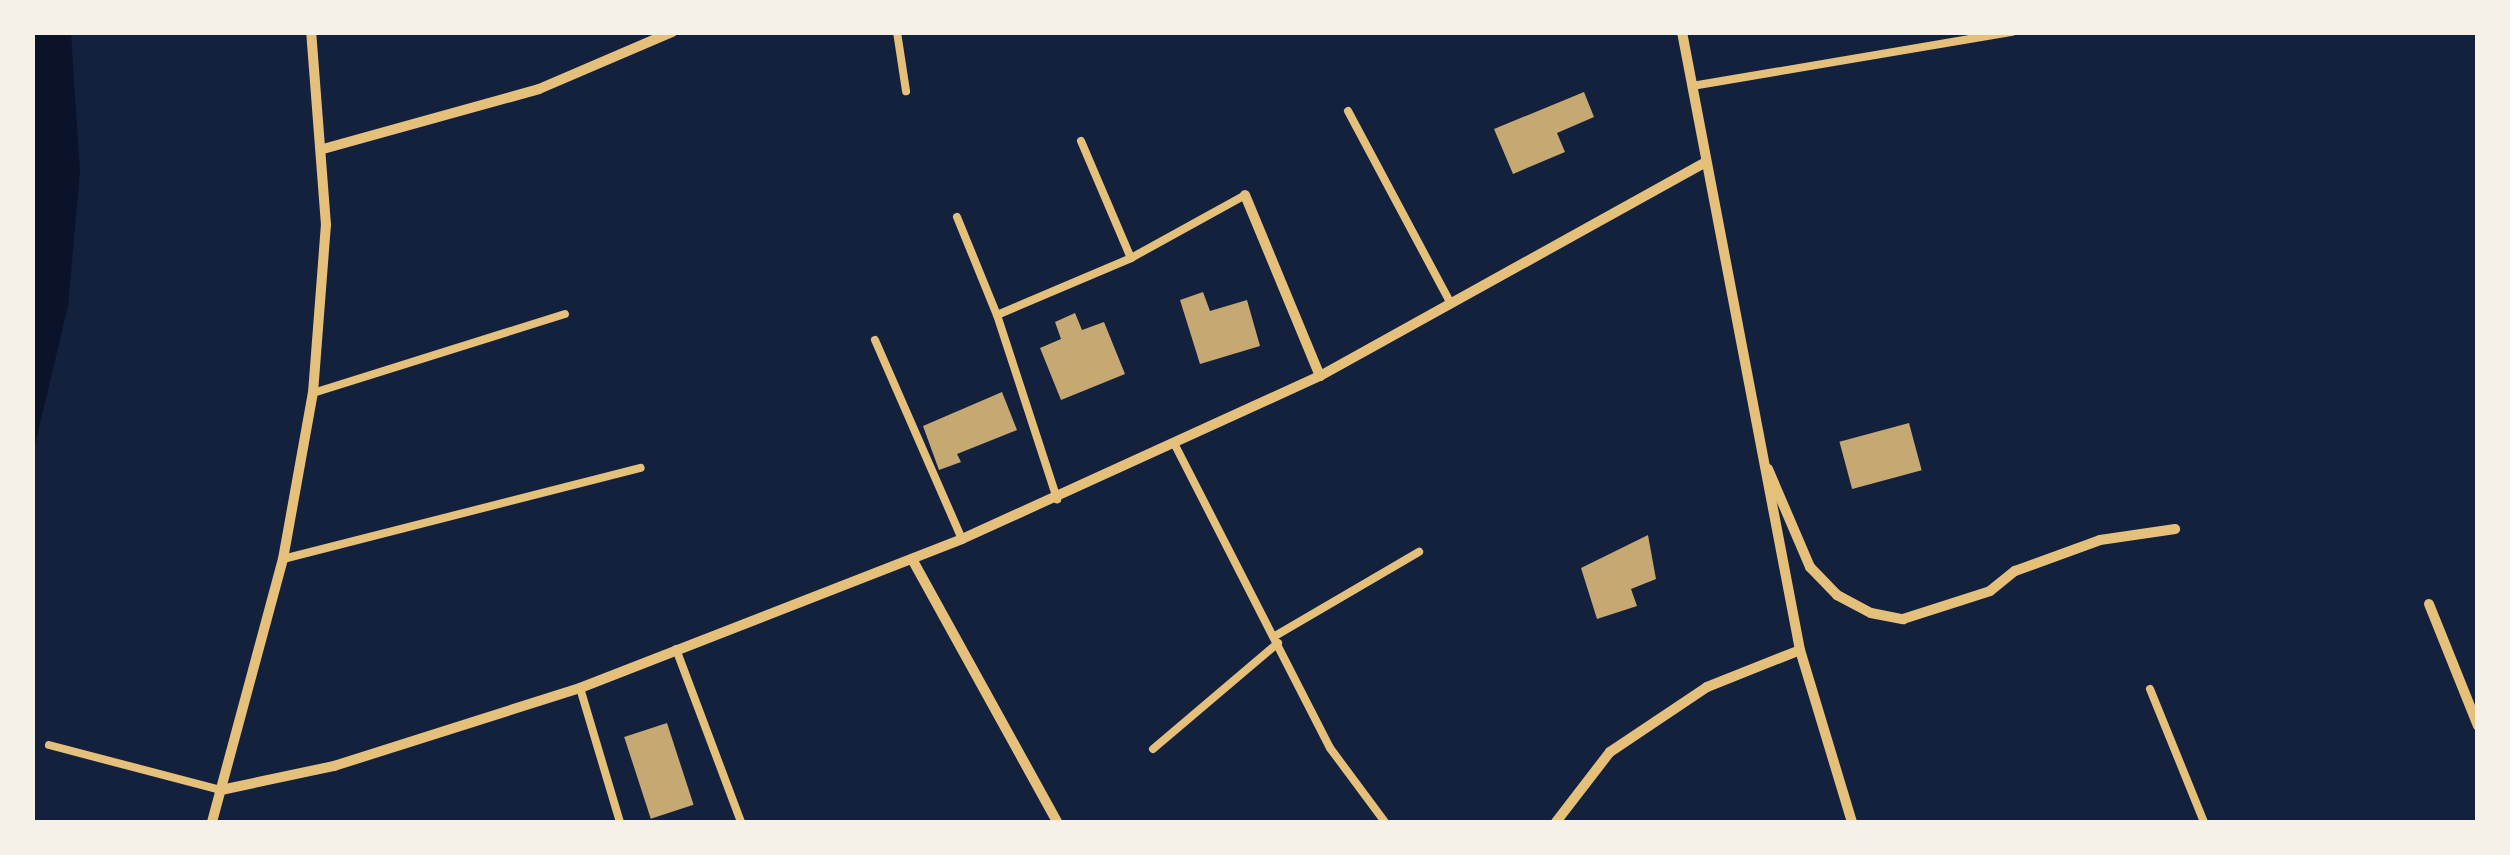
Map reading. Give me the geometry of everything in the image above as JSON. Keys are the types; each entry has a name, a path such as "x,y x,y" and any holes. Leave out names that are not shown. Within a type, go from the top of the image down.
{"street":[{"path":"212,822 283,559 313,393 324,297 323,149 312,32"},
{"path":"323,149 539,89 672,32"},
{"path":"1682,32 1800,650 1852,822"},
{"path":"221,790 334,766 580,688 1057,499 1176,447 1320,376 1706,162"},
{"path":"1245,195 1320,376"},
{"path":"1760,455 1810,566 1836,595 1871,613 1903,619 1990,591 2014,571 2100,540 2176,528"},
{"path":"912,559 1056,822"},
{"path":"2429,604 2478,726"},
{"path":"1556,822 1610,752 1707,687 1800,650"}],"lane":[{"path":"898,32 906,91"},
{"path":"1692,86 2012,32"},
{"path":"1348,110 1450,302"},
{"path":"1081,141 1131,258"},
{"path":"997,316 1131,258 1245,195"},
{"path":"956,217 997,316 1057,499"},
{"path":"313,393 565,314"},
{"path":"875,340 962,539"},
{"path":"1176,447 1330,748 1384,822"},
{"path":"283,559 641,468"},
{"path":"1153,749 1277,640 1420,552"},
{"path":"676,649 741,822"},
{"path":"580,688 620,822"},
{"path":"2150,689 2204,822"},
{"path":"49,745 221,790"}],"water":[{"path":"33,32 71,33 80,172 68,306 33,453"}],"building":[{"path":"1584,92 1594,117 1557,133 1565,152 1513,174 1494,129"},
{"path":"1203,292 1210,311 1247,300 1260,346 1200,364 1180,300"},
{"path":"1075,313 1082,330 1104,322 1125,374 1061,400 1040,348 1061,339 1055,322"},
{"path":"1002,392 1017,430 957,454 961,462 939,470 923,426"},
{"path":"1909,423 1922,470 1852,489 1839,442"},
{"path":"1648,535 1656,579 1631,589 1637,606 1597,619 1581,568"},
{"path":"667,723 694,805 651,819 624,737"}]}
